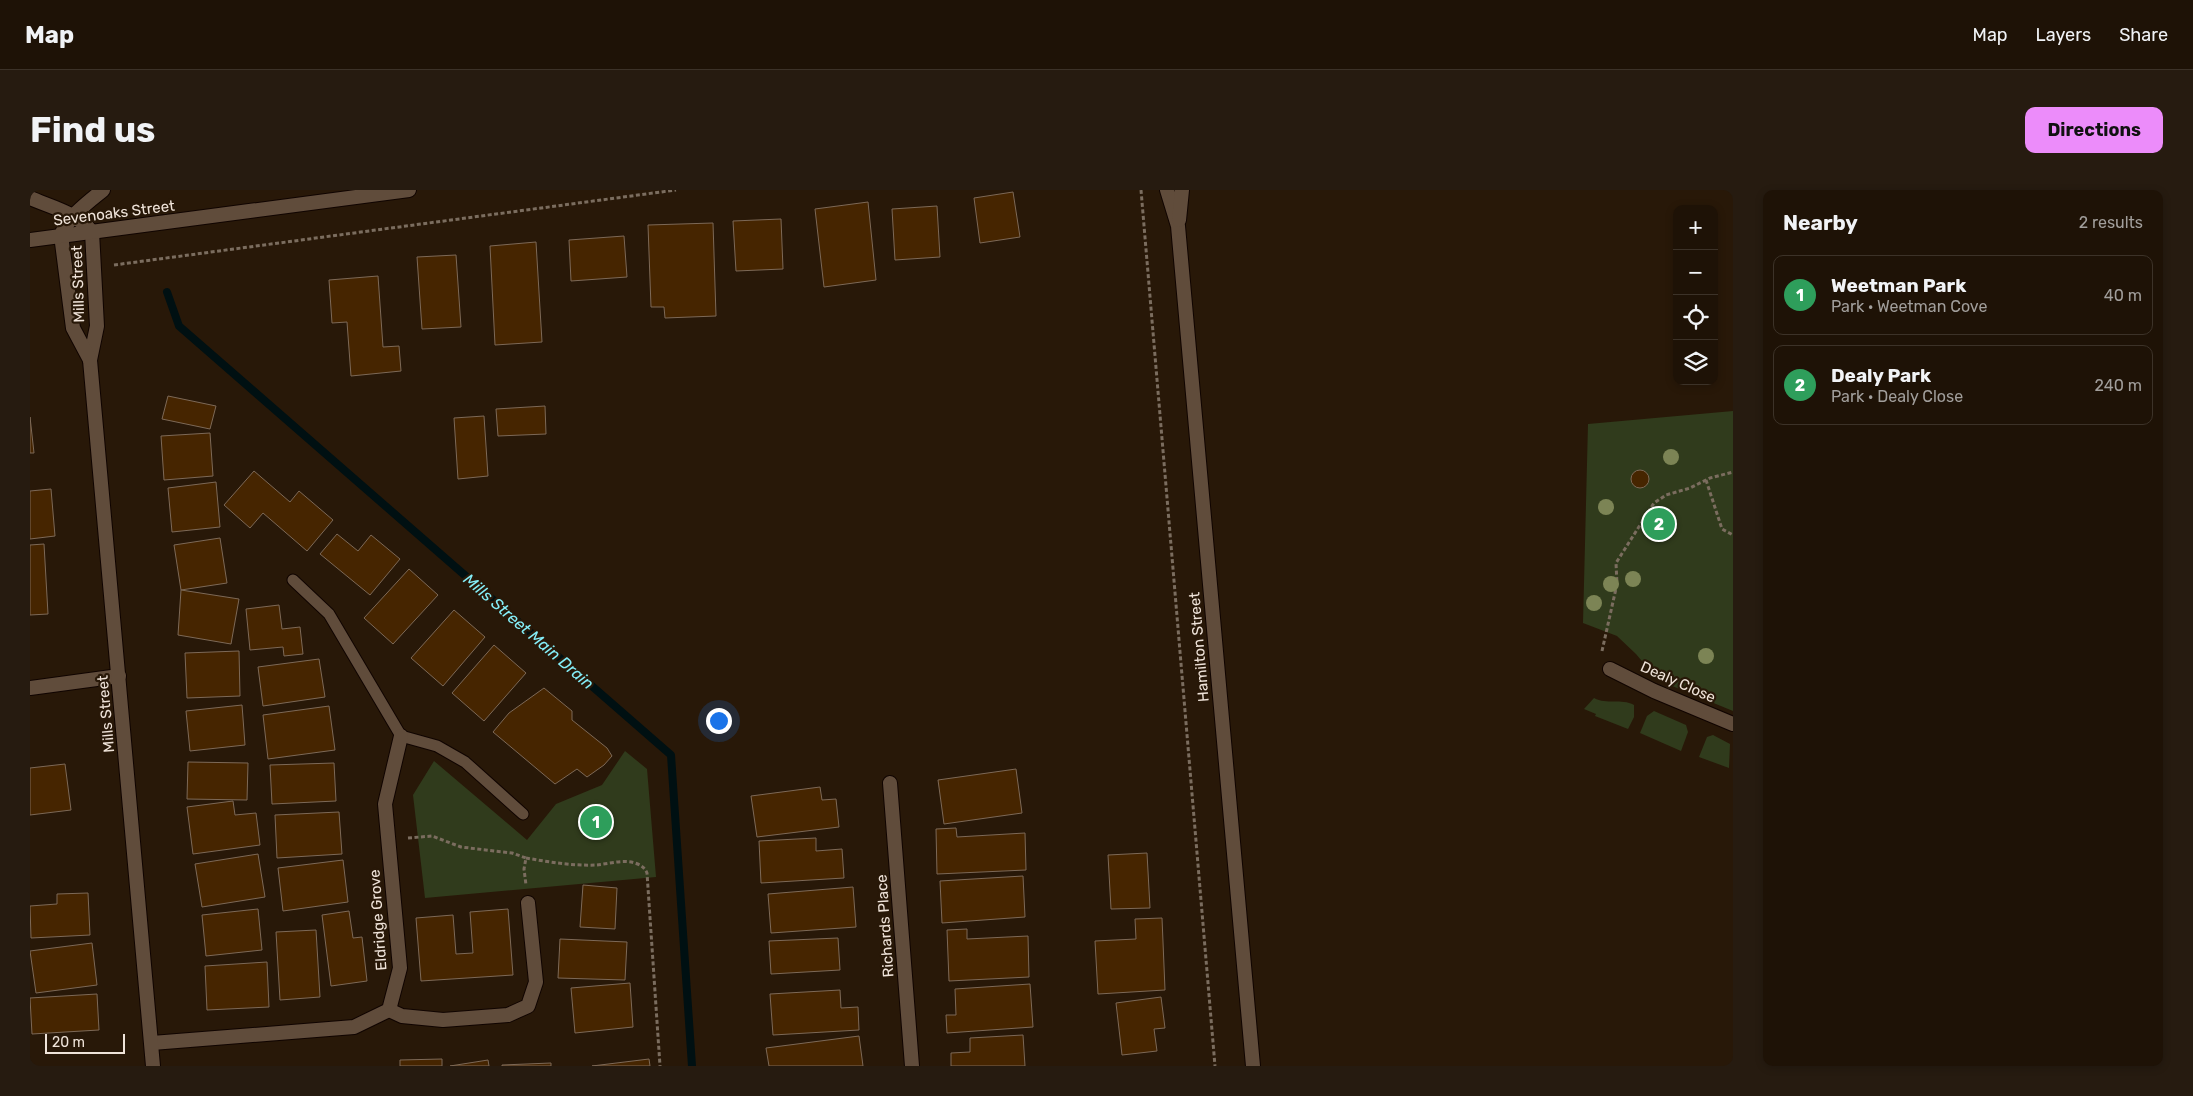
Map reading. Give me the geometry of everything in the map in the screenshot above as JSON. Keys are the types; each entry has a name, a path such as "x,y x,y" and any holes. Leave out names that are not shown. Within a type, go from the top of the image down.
{"street":[{"name":"Mills Street","path":"90,360 73,328 61,235 65,225 103,190"},
{"name":"Sevenoaks Street","path":"30,240 172,223 410,190"},
{"name":"Hamilton Street","path":"1167,190 1178,226"},
{"name":"Hamilton Street","path":"1182,190 1178,226 1253,1066"},
{"name":"Mills Street","path":"30,198 74,216 85,223 92,232 97,326 90,360 153,1066"},
{"name":"Dealy Close","path":"1610,669 1654,691 1733,724"},
{"path":"30,688 119,676"},
{"name":"Eldridge Grove","path":"389,1010 400,968 385,804 401,736"},
{"name":"Richards Place","path":"890,783 912,1066"},
{"path":"152,1043 354,1027 389,1010 402,1016 443,1020 508,1015 528,1006 536,982 528,903"}],"lane":[{"path":"293,580 329,614 401,736 436,746 466,762 523,814"}],"path":[{"path":"110,266 676,190"},
{"path":"1141,190 1215,1066"},
{"path":"1607,632 1617,584 1616,563 1654,503 1666,495 1733,472"},
{"path":"1706,480 1722,529 1733,535"},
{"path":"388,840 432,836 462,848 512,853 555,864 596,865 624,862 636,863 645,869 647,873 660,1066"},
{"path":"526,858 524,870 528,903"}],"green space":[{"path":"1733,411 1733,711 1665,683 1652,673 1617,636 1583,623 1588,424"},
{"path":"1594,698 1634,705 1634,717 1628,729 1595,716 1596,714 1584,709"},
{"path":"1654,711 1686,725 1688,732 1681,751 1640,733 1647,716"},
{"path":"1713,735 1730,744 1729,768 1699,757 1707,737"},
{"path":"625,751 647,769 656,877 425,898 413,795 434,761 527,840 556,804 602,785"}],"building":[{"path":"1013,192 1020,237 980,243 974,198"},
{"path":"868,202 876,280 824,287 815,209"},
{"path":"937,206 940,257 895,260 892,209"},
{"path":"781,219 783,269 736,271 733,221"},
{"path":"713,223 716,316 665,318 664,307 651,307 648,225"},
{"path":"624,236 627,277 571,281 569,240"},
{"path":"536,242 542,342 495,345 490,246"},
{"path":"456,255 461,327 422,329 417,257"},
{"path":"378,276 383,347 399,346 401,371 351,376 347,322 332,323 329,280"},
{"path":"168,396 216,406 210,429 162,419"},
{"path":"545,406 546,434 498,436 496,409"},
{"path":"484,416 488,476 458,479 454,418"},
{"path":"30,417 34,453 30,453"},
{"path":"210,433 213,476 164,480 161,436"},
{"path":"1640,470 1646,473 1649,479 1646,485 1640,488 1634,485 1631,479 1634,473"},
{"path":"254,471 290,502 299,491 333,520 307,551 263,513 250,528 224,505"},
{"path":"216,482 220,527 172,532 168,488"},
{"path":"51,489 55,536 30,539 30,491"},
{"path":"337,534 358,551 371,535 400,559 370,595 320,554"},
{"path":"220,538 227,583 181,590 174,545"},
{"path":"44,544 48,614 30,615 30,545"},
{"path":"409,569 438,595 393,644 364,618"},
{"path":"181,590 239,599 231,644 178,635"},
{"path":"279,605 282,629 300,627 303,654 284,656 283,647 250,650 246,609"},
{"path":"454,610 485,637 443,686 411,658"},
{"path":"494,645 526,673 484,721 452,693"},
{"path":"239,651 240,696 187,698 185,653"},
{"path":"319,659 325,697 263,706 258,667"},
{"path":"544,688 572,711 572,720 607,748 612,756 604,765 587,777 577,769 555,784 493,732 509,713"},
{"path":"242,705 245,745 190,751 186,711"},
{"path":"329,706 335,750 268,759 263,715"},
{"path":"188,762 248,763 247,800 187,799"},
{"path":"334,763 336,801 272,804 270,765"},
{"path":"65,764 71,810 30,815 30,768"},
{"path":"1016,769 1022,813 944,824 938,780"},
{"path":"820,787 822,800 836,799 839,827 757,837 751,796"},
{"path":"233,801 235,815 256,813 260,845 193,854 187,807"},
{"path":"339,812 342,854 277,858 275,815"},
{"path":"956,828 957,837 1025,833 1026,870 937,874 936,829"},
{"path":"816,838 816,851 842,849 844,878 761,883 759,841"},
{"path":"1147,853 1150,908 1111,909 1108,855"},
{"path":"258,854 265,897 202,907 195,864"},
{"path":"343,860 348,902 283,911 278,868"},
{"path":"1023,876 1025,917 942,923 940,881"},
{"path":"583,885 617,888 615,929 580,927"},
{"path":"853,887 856,927 771,933 768,894"},
{"path":"88,893 90,935 31,938 30,906 57,904 57,894"},
{"path":"258,909 262,950 206,956 202,915"},
{"path":"508,909 513,975 421,981 416,918 453,915 456,954 473,953 470,912"},
{"path":"349,911 353,938 362,937 367,981 331,986 322,915"},
{"path":"1162,918 1165,990 1098,994 1095,941 1136,939 1135,919"},
{"path":"967,929 967,939 1028,936 1029,977 949,981 947,930"},
{"path":"316,930 320,997 280,1000 276,932"},
{"path":"838,938 840,970 771,974 769,941"},
{"path":"560,939 627,942 625,980 558,978"},
{"path":"92,943 97,985 36,993 30,951"},
{"path":"267,962 269,1007 207,1010 205,966"},
{"path":"630,983 633,1027 575,1033 571,988"},
{"path":"1030,984 1033,1027 947,1033 946,1015 956,1015 955,989"},
{"path":"840,990 841,1008 858,1007 859,1030 773,1035 770,994"},
{"path":"97,994 99,1030 32,1034 30,998"},
{"path":"1161,997 1165,1028 1154,1029 1157,1051 1122,1055 1116,1003"},
{"path":"1023,1035 1025,1066 951,1066 951,1053 970,1052 970,1038"},
{"path":"859,1036 863,1066 769,1066 766,1048"},
{"path":"442,1059 442,1066 400,1066 400,1060"},
{"path":"649,1059 650,1066 592,1066"},
{"path":"488,1060 489,1066 450,1066"},
{"path":"551,1063 551,1066 502,1066 502,1065"}],"waterway":[{"name":"Mills Street Main Drain","path":"167,292 179,326 671,755 692,1066"}],"place":[{"name":"Dealy Park","path":"1659,524"},
{"name":"Weetman Park","path":"596,822"}]}
